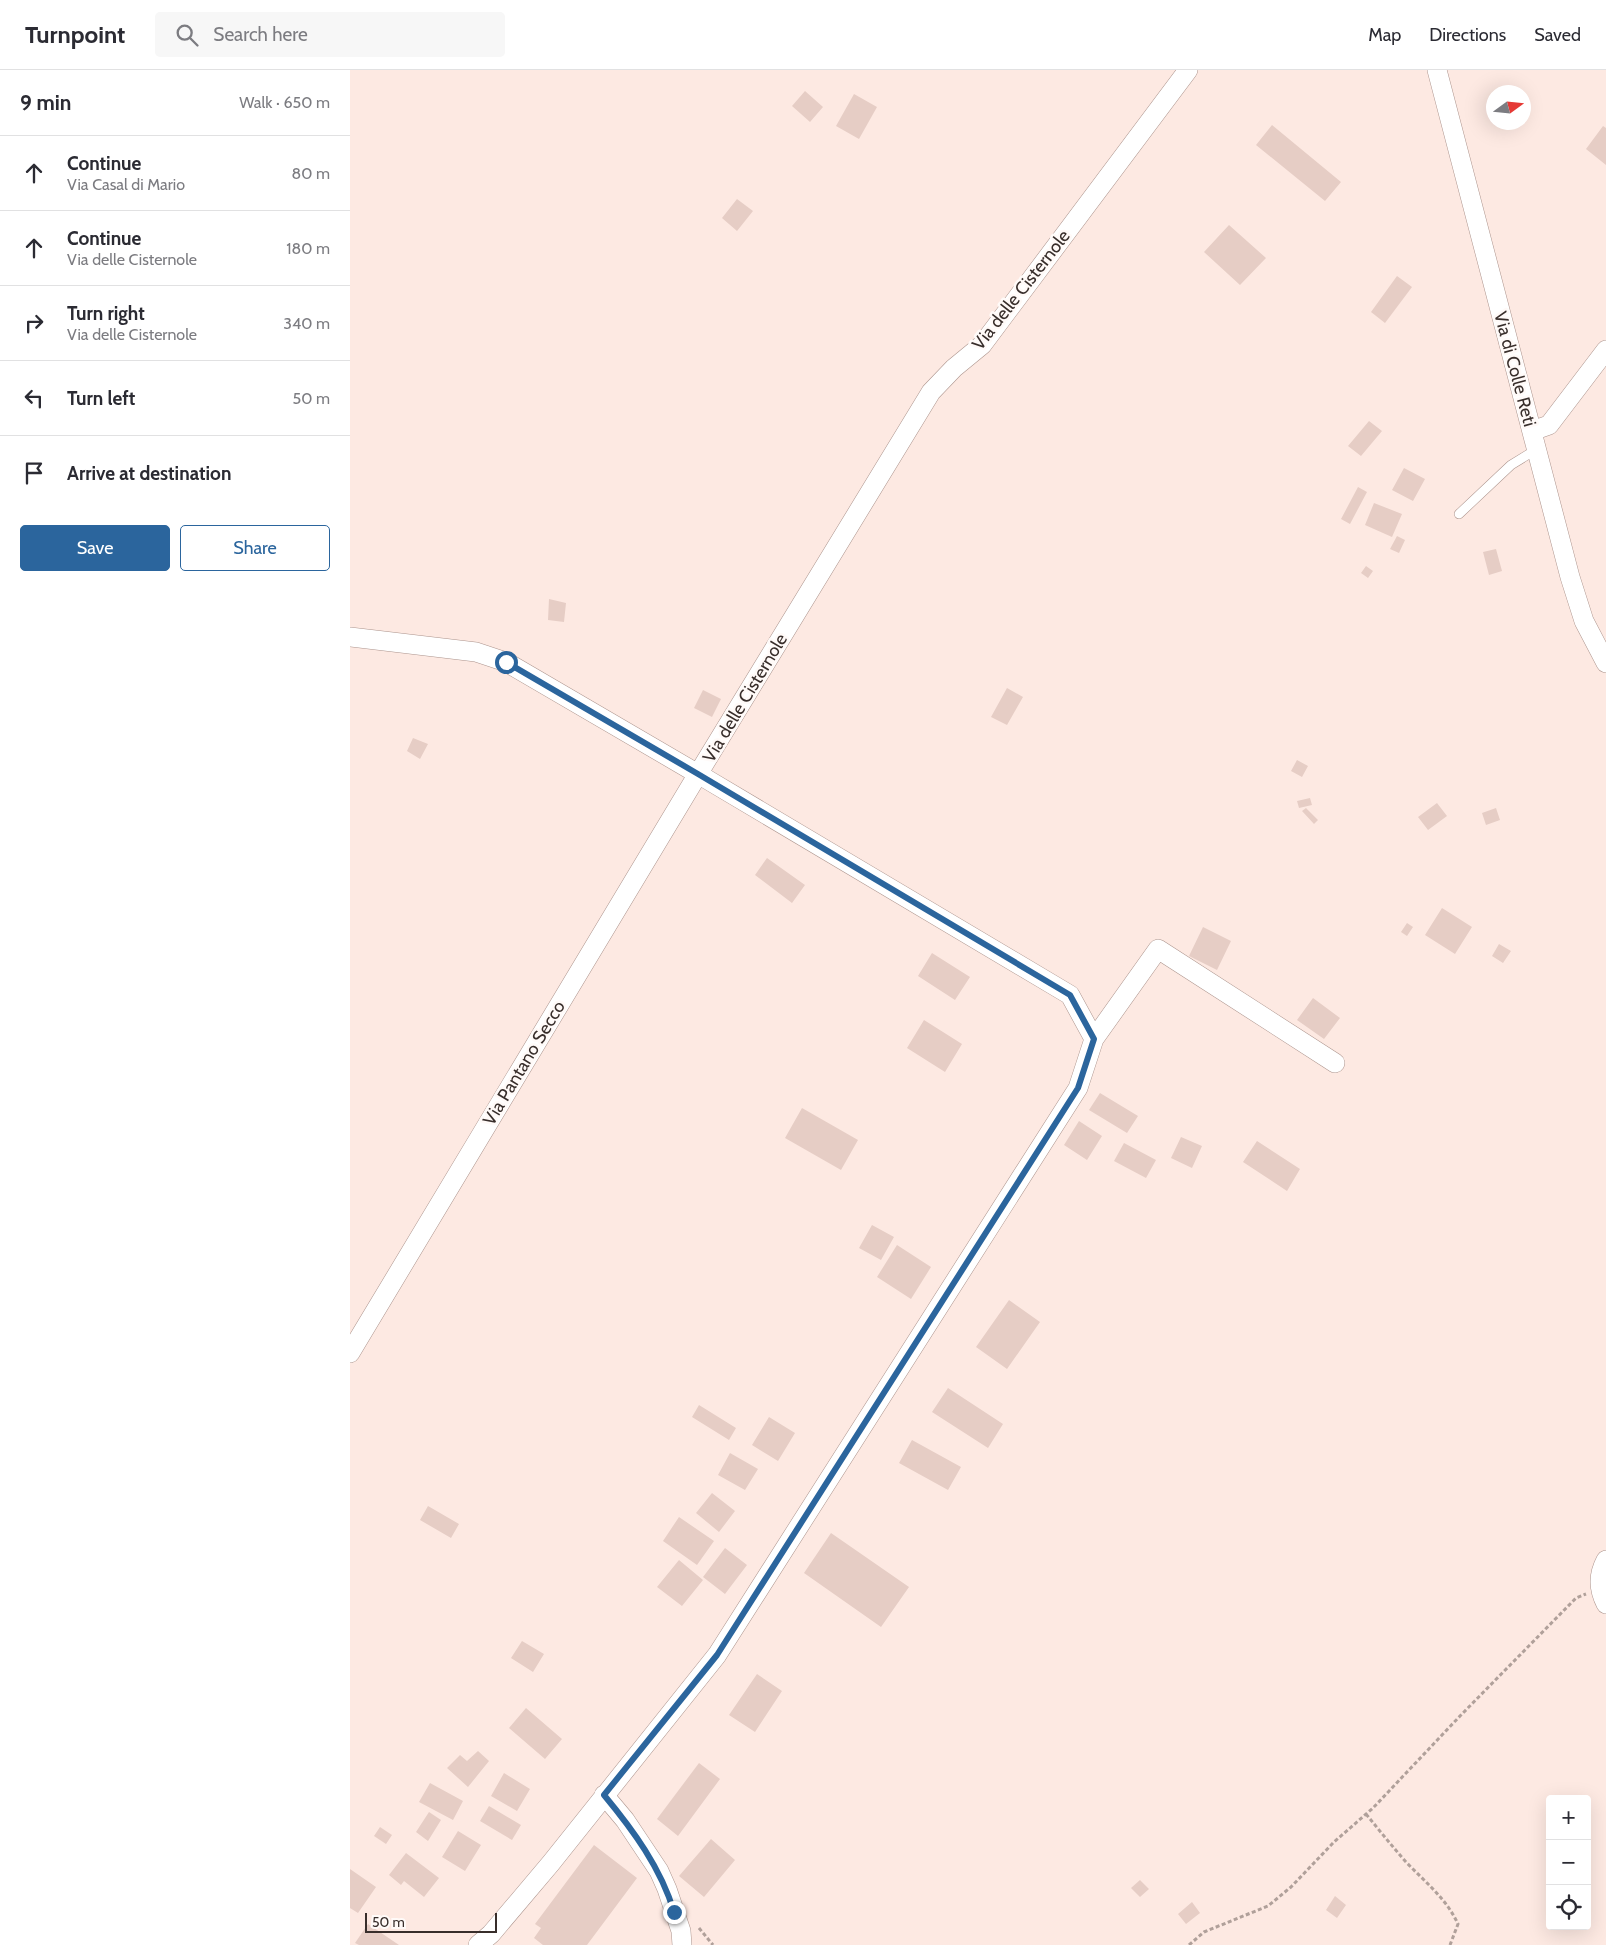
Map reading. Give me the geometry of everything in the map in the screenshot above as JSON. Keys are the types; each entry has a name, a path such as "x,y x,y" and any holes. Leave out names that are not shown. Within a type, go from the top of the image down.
{"street":[{"name":"Via delle Cisternole","path":"1094,1039 1070,995 698,774 931,392 954,368 982,345 1188,70"},
{"name":"Via di Colle Reti","path":"1436,70 1579,608 1590,635 1606,662"},
{"path":"1532,431 1549,425 1606,350"},
{"path":"350,637 476,652 506,662 698,774"},
{"name":"Via Pantano Secco","path":"350,1353 698,774"},
{"path":"478,1945 491,1934 551,1863 717,1655 1078,1088 1094,1039 1158,949 1335,1063"},
{"path":"1603,1596 1600,1575 1606,1560"},
{"path":"604,1795 625,1820 659,1871 681,1931 682,1945"}],"lane":[{"path":"1459,514 1511,465 1537,449"}],"path":[{"path":"1189,1945 1204,1932 1268,1906 1291,1887 1334,1842 1366,1814 1576,1598 1603,1596"},
{"path":"1366,1814 1408,1863 1436,1890 1452,1911 1458,1924 1450,1945"}],"building":[{"path":"805,91 823,107 810,122 792,106"},
{"path":"854,94 877,107 859,139 836,126"},
{"path":"1272,125 1341,182 1325,201 1256,145"},
{"path":"1603,126 1606,128 1606,165 1586,149"},
{"path":"737,199 753,211 737,231 722,218"},
{"path":"1229,225 1266,258 1240,285 1204,252"},
{"path":"1397,276 1412,287 1385,323 1371,312"},
{"path":"1369,421 1382,431 1361,456 1348,446"},
{"path":"1404,468 1425,479 1413,501 1392,490"},
{"path":"1358,487 1367,492 1350,524 1341,519"},
{"path":"1374,503 1402,514 1392,537 1365,525"},
{"path":"1397,536 1405,540 1399,553 1390,549"},
{"path":"1496,549 1502,571 1489,575 1483,552"},
{"path":"1366,566 1373,571 1368,578 1361,573"},
{"path":"549,599 566,603 564,622 548,620"},
{"path":"1007,688 1023,697 1007,725 991,717"},
{"path":"703,690 721,699 712,717 694,708"},
{"path":"413,738 428,744 420,759 407,751"},
{"path":"1297,760 1308,766 1302,777 1291,771"},
{"path":"1310,798 1312,805 1299,808 1297,801"},
{"path":"1437,803 1447,816 1428,830 1418,817"},
{"path":"1306,808 1318,820 1314,824 1302,811"},
{"path":"1496,808 1500,820 1486,825 1482,813"},
{"path":"767,858 805,885 792,903 755,875"},
{"path":"1442,908 1472,927 1455,954 1425,935"},
{"path":"1407,923 1413,927 1407,936 1401,932"},
{"path":"1203,927 1231,941 1217,970 1189,956"},
{"path":"1499,944 1511,951 1503,963 1492,956"},
{"path":"932,953 970,977 955,1000 918,976"},
{"path":"1313,998 1340,1018 1324,1039 1297,1020"},
{"path":"924,1020 962,1044 945,1072 907,1048"},
{"path":"1100,1093 1138,1116 1127,1133 1089,1110"},
{"path":"802,1108 858,1140 841,1170 785,1138"},
{"path":"1079,1121 1102,1136 1087,1160 1064,1145"},
{"path":"1181,1137 1202,1146 1192,1168 1171,1158"},
{"path":"1257,1141 1300,1169 1287,1191 1243,1162"},
{"path":"1124,1143 1156,1160 1146,1178 1114,1161"},
{"path":"872,1225 894,1237 881,1260 859,1248"},
{"path":"897,1245 931,1267 911,1299 877,1277"},
{"path":"1009,1300 1040,1322 1007,1369 976,1347"},
{"path":"948,1388 1003,1424 988,1448 932,1412"},
{"path":"699,1405 736,1428 729,1440 692,1417"},
{"path":"769,1417 795,1433 778,1461 752,1445"},
{"path":"912,1440 961,1467 948,1490 899,1463"},
{"path":"730,1453 758,1469 745,1490 718,1475"},
{"path":"712,1493 735,1511 719,1532 696,1513"},
{"path":"428,1506 459,1524 451,1538 420,1520"},
{"path":"679,1517 714,1541 697,1565 663,1541"},
{"path":"831,1533 909,1587 881,1627 804,1573"},
{"path":"725,1548 747,1565 725,1594 703,1577"},
{"path":"679,1560 703,1580 682,1606 657,1587"},
{"path":"522,1641 544,1654 533,1672 511,1658"},
{"path":"757,1674 782,1691 755,1732 729,1715"},
{"path":"526,1708 562,1739 545,1759 509,1728"},
{"path":"478,1751 489,1761 468,1787 447,1768 460,1755 467,1761"},
{"path":"699,1763 720,1779 678,1836 657,1819"},
{"path":"504,1773 530,1789 517,1811 491,1796"},
{"path":"430,1783 463,1801 453,1820 419,1802"},
{"path":"489,1806 521,1825 512,1840 480,1821"},
{"path":"429,1812 441,1820 428,1841 416,1832"},
{"path":"380,1827 392,1835 386,1844 374,1836"},
{"path":"458,1831 481,1845 465,1871 442,1857"},
{"path":"711,1839 735,1860 704,1897 679,1876"},
{"path":"594,1845 637,1878 587,1945 543,1945 534,1938 541,1928 535,1924"},
{"path":"406,1853 439,1878 424,1897 404,1881 401,1885 389,1875"},
{"path":"350,1869 376,1887 358,1913 350,1908"},
{"path":"1140,1880 1149,1889 1140,1897 1131,1888"},
{"path":"1335,1896 1346,1905 1337,1918 1326,1910"},
{"path":"1192,1902 1200,1913 1186,1924 1178,1914"},
{"path":"368,1924 399,1945 359,1945 355,1943"}],"route":[{"path":"506,662 1070,995 1094,1039 1078,1088 717,1655 604,1795 625,1820 659,1871 674,1912"}]}
